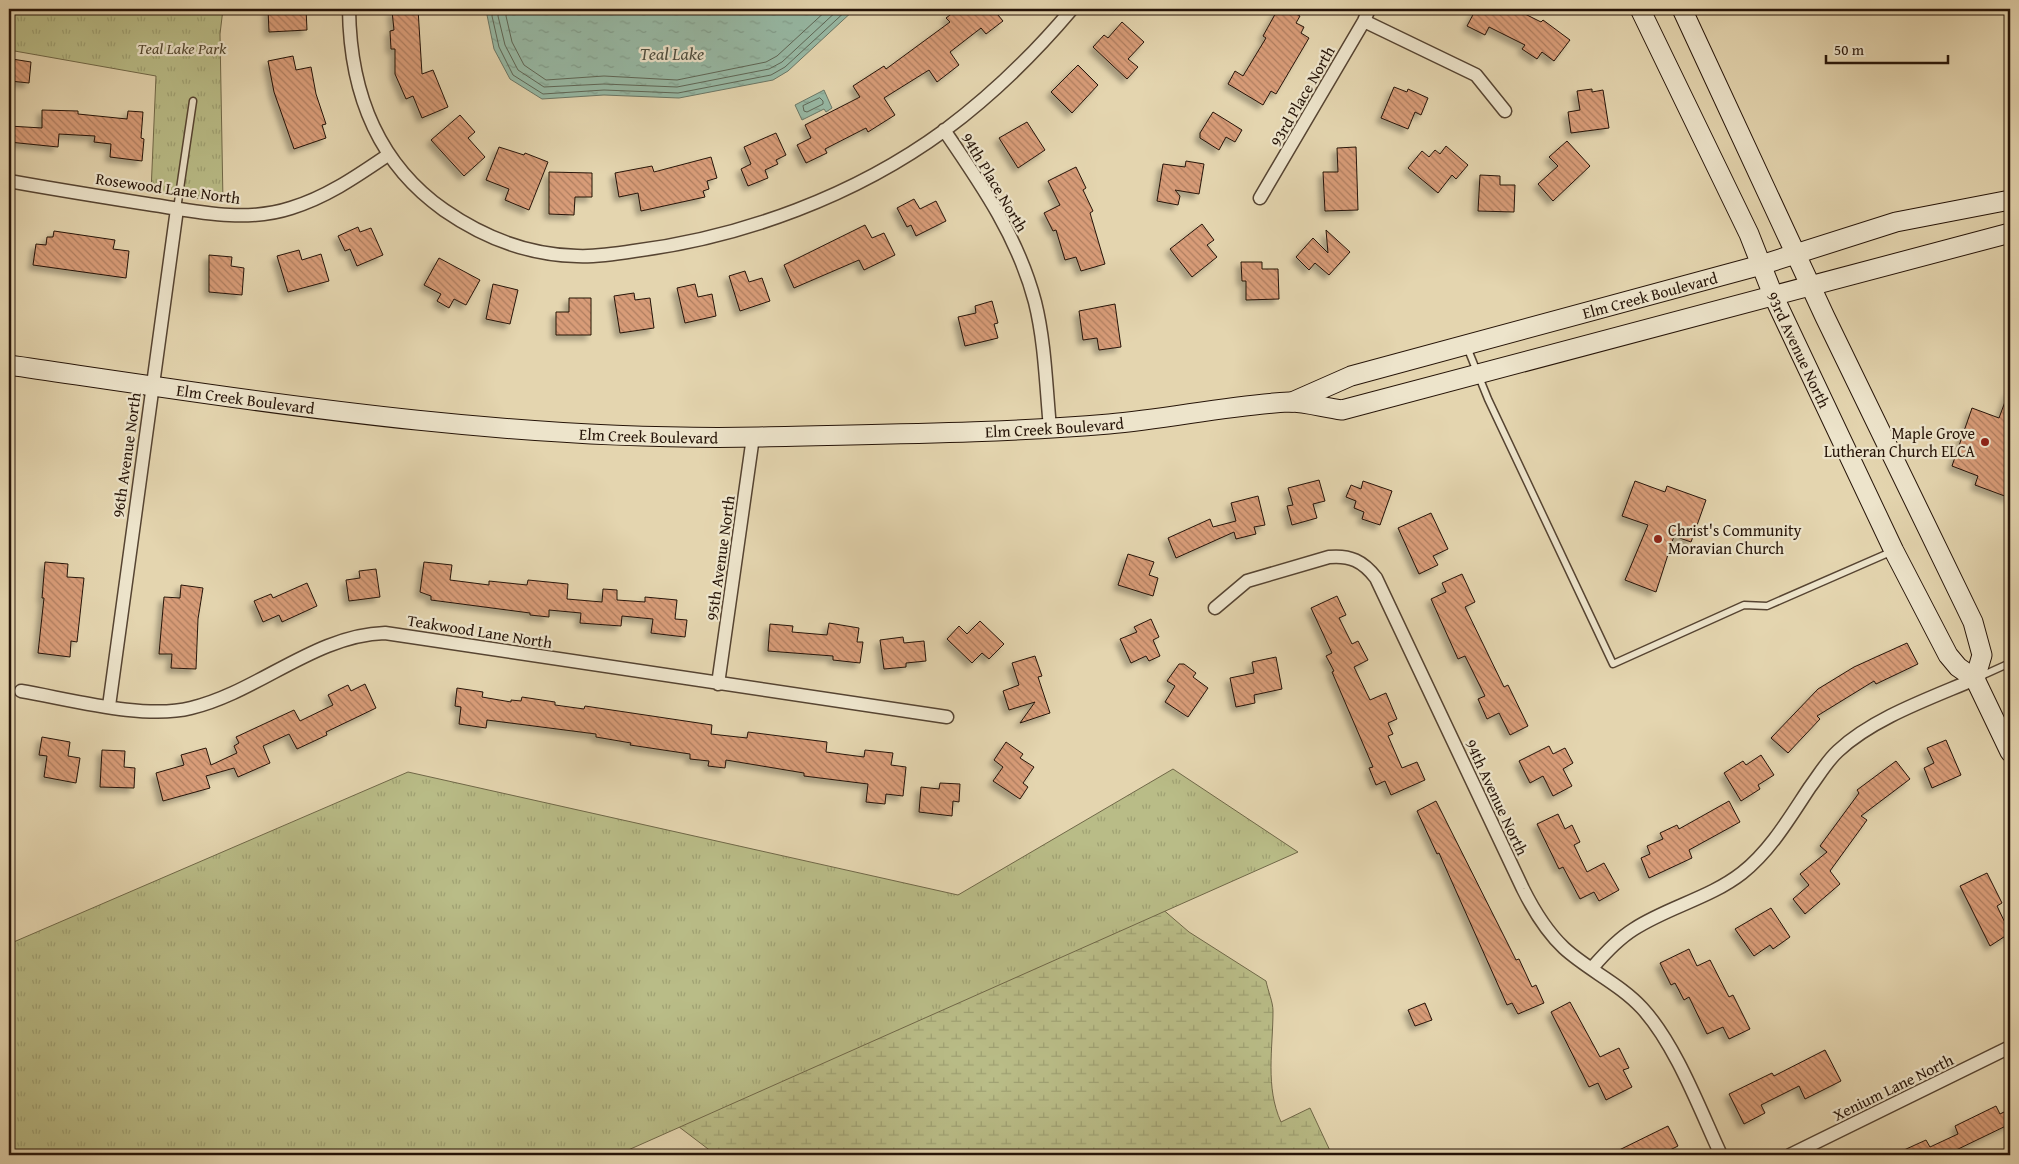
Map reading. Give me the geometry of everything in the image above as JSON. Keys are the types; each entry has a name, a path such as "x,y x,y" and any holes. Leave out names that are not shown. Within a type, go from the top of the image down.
{"main road":[{"name":"93rd Avenue North","path":"1640,9 1748,234 1773,295 1894,551 1948,655 1958,667 1975,679 2010,752"},
{"path":"1682,9 1797,254 1810,286 1973,622 1982,655 1975,679"},
{"name":"Elm Creek Boulevard","path":"1292,402 1351,376 1761,265 1896,222 2010,200"},
{"name":"Elm Creek Boulevard","path":"9,365 334,412 468,426 619,434 753,437 1050,428 1111,424 1292,402 1342,410 2010,232"}],"street":[{"path":"349,9 350,40 356,80 370,118 388,155 408,180 432,202 486,235 515,246 546,253 577,256 664,247 720,235 774,219 857,183 944,130 998,86 1046,39 1072,9"},
{"name":"93rd Place North","path":"1260,198 1364,21 1369,9"},
{"path":"1364,21 1476,75 1505,111"},
{"name":"94th Place North","path":"944,130 1003,220 1021,260 1035,303 1043,349 1050,428"},
{"name":"Rosewood Lane North","path":"9,182 176,209 229,216 257,215 290,209 322,196 388,155"},
{"name":"96th Avenue North","path":"109,706 176,209"},
{"name":"95th Avenue North","path":"718,684 753,437"},
{"name":"94th Avenue North","path":"1215,608 1247,581 1329,557 1342,556 1356,559 1367,566 1376,578 1530,903 1551,934 1566,949 1593,967 1642,1008 1660,1032 1721,1155"},
{"name":"Teakwood Lane North","path":"21,690 109,706 162,712 191,708 218,698 337,642 369,633 401,635 947,718"},
{"path":"1593,967 1611,947 1634,929 1714,890 1751,866 1780,832 1822,770 1837,752 1856,736 1975,679"},
{"name":"Xenium Lane North","path":"1790,1155 2010,1047"}],"lane":[{"path":"176,209 193,101"},
{"path":"1467,346 1478,374 1613,664 1744,605 1767,606 1894,551"},
{"path":"1975,679 2010,663"}],"green space":[{"name":"Teal Lake Park","path":"9,9 223,9 220,34 223,202 151,192 156,76 9,50"},
{"path":"1173,769 1298,852 617,1155 9,1155 9,944 408,772 958,895"},
{"path":"958,895 1153,901 1189,932 1266,981 1273,1011 1271,1081 1276,1109 1281,1122 1310,1108 1332,1155 716,1155 666,1117"}],"water":[{"name":"Teal Lake","path":"489,9 855,9 788,71 773,80 679,98 604,95 542,99 510,79 494,49 487,15"},
{"path":"824,90 832,108 826,112 824,109 802,120 795,105"}],"building":[{"path":"268,9 306,9 307,30 269,32"},
{"path":"418,9 422,74 433,70 448,107 422,118 413,96 406,99 395,74 395,49 391,49 390,31 394,30 392,11"},
{"path":"958,9 993,9 1003,21 986,34 981,28 950,52 959,65 937,82 929,70 884,98 895,115 868,132 866,128 825,149 827,153 806,163 797,145 811,138 805,125 860,97 853,86 884,66 886,69 950,22 946,18"},
{"path":"1278,9 1287,9 1300,16 1296,23 1304,27 1301,33 1309,38 1276,94 1271,91 1263,105 1228,84 1235,71 1243,76 1266,38 1263,36"},
{"path":"1476,9 1515,9 1541,22 1543,20 1570,40 1554,61 1542,52 1537,59 1522,49 1525,45 1489,27 1485,35 1467,26"},
{"path":"1122,22 1144,42 1128,59 1138,67 1127,79 1093,47 1104,35 1108,38"},
{"path":"293,56 296,70 311,67 316,94 326,124 322,125 326,138 294,149 274,92 268,61"},
{"path":"12,59 31,62 29,83 10,81"},
{"path":"1078,65 1098,85 1072,113 1051,92"},
{"path":"1394,87 1407,92 1408,89 1428,98 1421,115 1415,112 1408,129 1381,118"},
{"path":"1592,89 1592,92 1603,90 1609,128 1571,133 1568,112 1580,110 1577,91"},
{"path":"42,110 78,111 78,114 127,119 128,111 143,112 141,138 144,139 142,161 110,157 111,144 94,142 95,136 59,134 58,147 9,142 9,126 42,128"},
{"path":"1213,112 1242,130 1235,142 1226,137 1219,150 1200,138 1200,133"},
{"path":"460,115 475,132 468,138 485,157 464,176 431,140"},
{"path":"1027,122 1045,150 1018,168 999,138"},
{"path":"776,133 786,155 776,160 778,164 765,170 768,178 748,186 741,169 751,164 744,147"},
{"path":"1567,141 1590,166 1553,201 1538,184 1558,166 1549,157"},
{"path":"1446,146 1468,165 1456,179 1452,175 1438,193 1408,168 1422,151 1429,157 1435,150 1440,154"},
{"path":"499,147 524,155 525,153 548,162 529,210 505,200 509,189 486,180"},
{"path":"1356,147 1358,210 1325,211 1323,172 1338,172 1337,148"},
{"path":"711,157 717,178 707,181 709,189 703,191 705,197 641,211 638,193 619,197 615,173 652,166 654,172"},
{"path":"1186,161 1204,164 1199,194 1175,190 1180,196 1178,205 1157,201 1163,164 1185,167"},
{"path":"1076,167 1086,188 1083,190 1093,211 1090,213 1105,264 1081,271 1076,257 1065,260 1056,230 1053,231 1044,213 1060,205 1048,181"},
{"path":"549,172 592,173 592,197 575,197 574,215 549,214"},
{"path":"1480,175 1500,176 1500,185 1515,185 1514,212 1478,211"},
{"path":"914,199 920,209 936,201 946,221 916,236 911,225 907,227 897,208"},
{"path":"1202,224 1214,240 1207,245 1217,257 1192,277 1170,249"},
{"path":"865,225 872,238 884,233 895,255 864,270 859,260 794,288 784,265"},
{"path":"358,227 360,232 371,228 383,255 357,266 350,249 345,251 338,236"},
{"path":"1326,230 1350,252 1329,275 1315,263 1309,270 1296,257 1313,238 1328,253"},
{"path":"54,231 115,240 113,249 129,251 126,278 33,265 36,244 46,245 47,237 53,237"},
{"path":"299,250 302,260 321,254 329,281 288,292 277,256"},
{"path":"209,255 232,257 231,266 244,268 242,295 209,292"},
{"path":"439,258 480,280 466,305 454,299 449,308 437,301 441,294 424,285"},
{"path":"1241,262 1262,262 1262,269 1278,269 1279,299 1246,300 1246,281 1242,281"},
{"path":"745,271 749,282 762,278 770,301 740,311 729,276"},
{"path":"493,284 518,290 510,324 486,319"},
{"path":"695,284 698,297 712,294 716,316 685,323 677,288"},
{"path":"634,293 635,300 650,298 654,328 620,333 614,296"},
{"path":"569,298 591,298 591,335 556,335 556,312 569,312"},
{"path":"992,301 998,323 994,324 998,338 965,346 958,317 976,313 975,306"},
{"path":"1115,304 1121,347 1099,350 1097,338 1083,340 1079,311"},
{"name":"Maple Grove Lutheran Church ELCA","path":"2009,391 2010,498 1975,485 1978,476 1952,466 1972,408 1999,418"},
{"path":"1319,480 1325,501 1313,504 1317,518 1292,525 1287,506 1293,505 1288,488"},
{"path":"1363,481 1392,491 1380,525 1362,519 1364,512 1354,508 1356,501 1346,497 1351,485 1361,489"},
{"name":"Christ's Community Moravian Church","path":"1635,481 1665,492 1667,486 1706,500 1691,542 1674,536 1656,592 1625,580 1648,525 1622,516"},
{"path":"1258,496 1265,525 1254,527 1256,534 1236,539 1234,532 1176,558 1168,538 1210,519 1213,527 1236,521 1231,503"},
{"path":"1431,513 1448,549 1433,556 1438,565 1419,574 1398,528"},
{"path":"1128,554 1154,562 1149,575 1158,578 1153,596 1118,585"},
{"path":"45,562 68,564 67,577 84,578 77,642 71,641 70,657 38,653 44,598 42,598"},
{"path":"424,562 452,565 450,580 489,585 489,581 527,585 528,580 568,584 567,599 602,602 603,589 617,590 617,600 645,602 645,597 677,600 675,619 687,620 685,637 651,633 653,619 622,616 621,626 580,623 581,613 549,610 549,617 431,600 431,596 420,592"},
{"path":"376,569 380,597 349,601 346,580 360,578 359,571"},
{"path":"1462,574 1475,602 1465,607 1504,687 1508,685 1528,726 1510,735 1499,713 1487,719 1478,699 1485,696 1465,656 1458,659 1431,599 1446,592 1442,583"},
{"path":"307,583 317,606 282,622 279,615 263,622 254,601 271,594 273,598"},
{"path":"181,585 203,588 198,619 196,669 171,668 172,654 159,654 164,597 180,598"},
{"path":"1337,596 1346,615 1339,618 1352,644 1358,641 1368,660 1354,667 1370,700 1386,693 1397,719 1388,723 1393,734 1388,736 1402,768 1417,762 1425,780 1391,795 1385,781 1376,785 1369,768 1373,767 1332,672 1334,671 1326,656 1332,653 1311,608"},
{"path":"1151,619 1159,637 1153,640 1160,656 1149,661 1146,656 1131,663 1120,639 1137,632 1134,627"},
{"path":"980,621 1004,644 989,659 982,653 972,663 947,639 959,626 967,634"},
{"path":"829,623 859,628 857,642 863,642 860,663 833,660 833,656 768,651 770,624 793,626 792,632 827,635"},
{"path":"903,637 904,643 924,641 926,661 906,663 906,667 884,669 880,640"},
{"path":"1907,643 1918,664 1876,684 1874,681 1817,716 1820,719 1788,753 1771,738 1818,689 1854,667"},
{"path":"1035,656 1042,676 1038,677 1050,713 1020,723 1035,702 1009,710 1003,691 1019,685 1012,663"},
{"path":"1276,657 1282,689 1254,695 1255,703 1236,707 1230,678 1254,673 1252,662"},
{"path":"1179,664 1184,664 1196,673 1193,677 1208,688 1188,717 1165,702 1175,686 1167,681"},
{"path":"365,684 376,708 326,732 327,735 297,749 289,734 263,746 270,763 238,777 234,768 206,776 210,788 163,801 156,773 184,765 181,755 206,748 211,765 237,753 234,746 239,743 236,737 294,710 300,721 333,705 328,695 348,685 351,691"},
{"path":"457,688 483,692 482,697 511,702 511,700 521,701 522,697 555,702 555,705 584,709 585,706 712,725 711,734 747,738 748,732 827,742 826,752 864,757 865,750 893,753 891,765 906,767 903,796 886,794 885,804 866,802 868,784 804,776 804,773 726,760 725,768 708,766 709,761 690,759 690,754 630,745 631,743 596,737 596,734 487,720 486,728 459,724 461,707 455,706"},
{"path":"42,737 70,742 68,756 80,758 76,783 44,777 47,756 39,755"},
{"path":"1946,740 1961,775 1932,788 1924,768 1934,763 1927,748"},
{"path":"1006,742 1023,754 1020,758 1034,767 1023,783 1028,787 1020,799 993,781 1003,767 994,760"},
{"path":"1549,746 1553,754 1565,748 1573,763 1563,769 1572,786 1553,796 1543,776 1530,783 1519,761"},
{"path":"102,750 125,751 124,767 135,768 134,788 100,787"},
{"path":"1761,755 1774,775 1758,785 1760,789 1741,801 1724,773 1743,761 1746,765"},
{"path":"1896,761 1910,779 1861,816 1867,820 1830,871 1840,884 1805,914 1793,899 1809,885 1800,874 1827,852 1820,846 1859,793 1857,790"},
{"path":"940,783 960,784 959,802 953,801 952,816 919,812 921,787 939,789"},
{"path":"1436,801 1516,960 1519,959 1532,987 1536,985 1544,1003 1518,1014 1512,1003 1507,1005 1439,853 1437,854 1417,811"},
{"path":"1729,801 1740,822 1689,850 1692,858 1649,878 1641,858 1650,854 1647,846 1663,839 1660,833 1677,825 1679,829"},
{"path":"1558,814 1565,829 1572,825 1580,842 1574,845 1587,872 1604,863 1619,890 1599,901 1594,892 1580,899 1563,867 1559,869 1537,824"},
{"path":"1987,873 2002,903 1997,906 2010,933 1990,946 1960,886"},
{"path":"1771,908 1790,937 1773,949 1770,945 1754,956 1735,929"},
{"path":"1689,949 1697,966 1710,960 1729,997 1733,995 1750,1029 1729,1039 1723,1027 1707,1034 1689,997 1684,1000 1675,983 1671,985 1660,963"},
{"path":"1570,1002 1600,1057 1619,1048 1629,1068 1623,1070 1632,1087 1606,1100 1598,1083 1589,1087 1551,1012"},
{"path":"1425,1003 1432,1020 1415,1026 1408,1010"},
{"path":"1825,1050 1841,1081 1805,1099 1799,1086 1761,1105 1765,1113 1744,1124 1729,1094 1772,1073 1774,1076"},
{"path":"1996,1106 2000,1114 2010,1109 2010,1124 1952,1152 1954,1155 1893,1155 1926,1140 1930,1147 1958,1134 1955,1126"},
{"path":"1668,1126 1678,1146 1660,1155 1609,1155"}],"place":[{"name":"Maple Grove Lutheran Church ELCA","path":"1985,442"},
{"name":"Christ's Community Moravian Church","path":"1658,539"}]}
